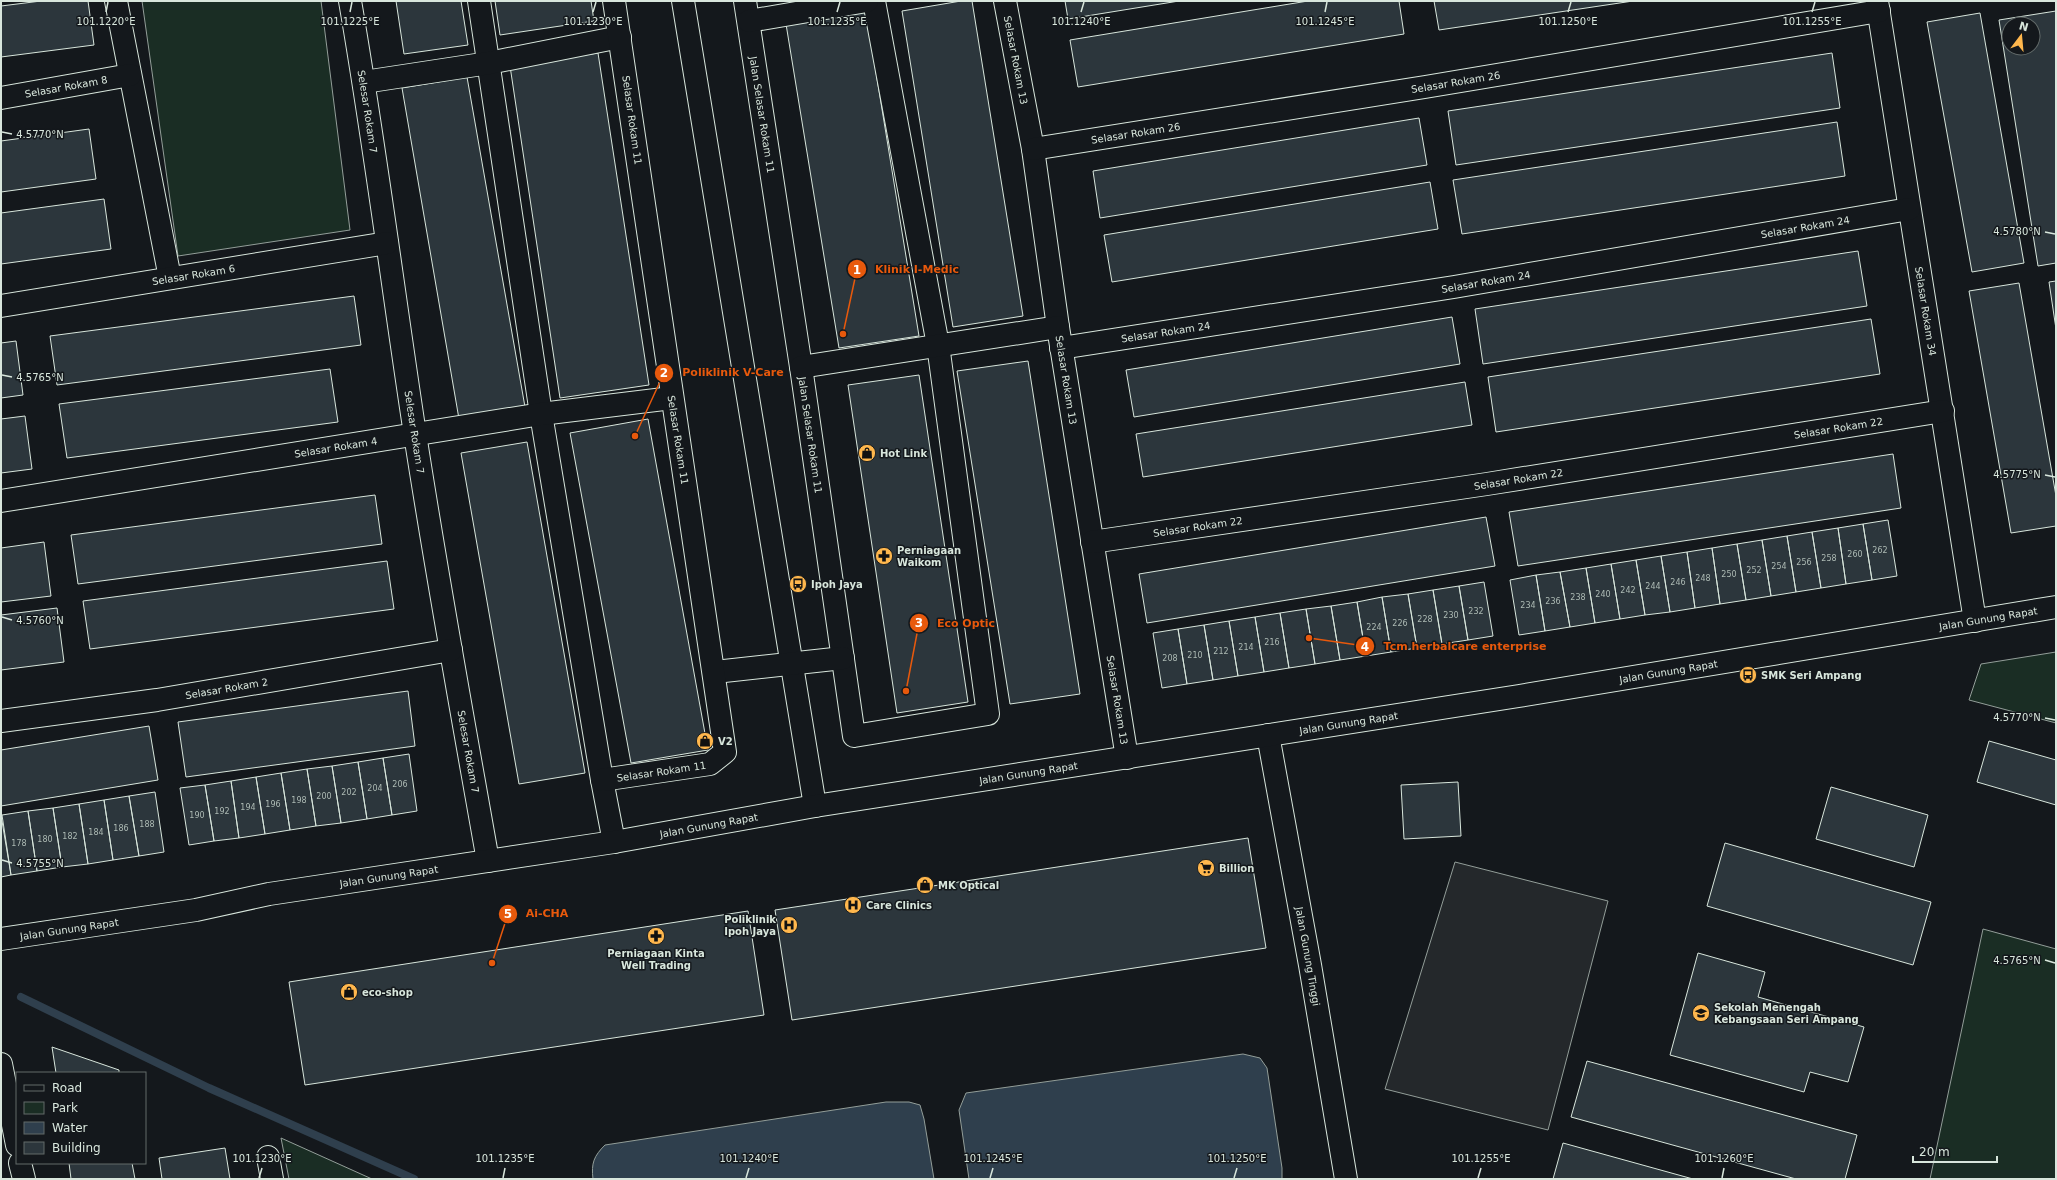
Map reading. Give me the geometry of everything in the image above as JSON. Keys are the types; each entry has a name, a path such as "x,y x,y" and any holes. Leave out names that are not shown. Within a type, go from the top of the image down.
{"street":[{"path":"116,1 170,278"},
{"name":"Selesar Rokam 7","path":"350,1 364,82 416,436 451,650 488,861"},
{"path":"479,1 541,414 602,780 614,842"},
{"name":"Selasar Rokam 11","path":"602,780 710,764 725,752 715,672 672,398 614,1"},
{"path":"683,1 815,806"},
{"path":"747,11 867,1"},
{"path":"874,1 938,345"},
{"name":"Selasar Rokam 13","path":"1005,1 1033,149 1060,338 1127,758"},
{"name":"Selasar Rokam 26","path":"1033,149 1417,88 1878,6"},
{"name":"Selasar Rokam 34","path":"1878,6 1909,209 1976,621"},
{"name":"Jalan Selasar Rokam 11","path":"747,11 801,367 854,736 988,714 938,345"},
{"path":"364,82 489,63 620,37"},
{"name":"Selasar Rokam 8","path":"1,98 130,74"},
{"name":"Selasar Rokam 24","path":"801,367 938,345 1060,338 1454,287 1909,209"},
{"name":"Selasar Rokam 6","path":"1,306 387,243"},
{"name":"Selasar Rokam 4","path":"1,501 416,436 541,414 672,398"},
{"name":"Selasar Rokam 22","path":"1092,542 1487,484 1943,411"},
{"name":"Jalan Gunung Rapat","path":"1,939 196,910 269,894 614,842 815,806 1127,758 1268,734 1519,696 2056,607"},
{"name":"Selasar Rokam 2","path":"1,721 157,700 451,650"},
{"path":"715,672 792,665 843,658"},
{"name":"Jalan Gunung Tinggi","path":"1268,734 1310,965 1346,1179"},
{"path":"1,1064 16,1140"},
{"path":"268,1157 272,1179"},
{"path":"20,1164 24,1179"}],"green space":[{"path":"142,1 321,1 350,230 178,256"},
{"path":"2056,652 2056,723 1969,700 1981,664"},
{"path":"1983,929 2056,949 2056,1179 1930,1179"},
{"path":"281,1138 372,1179 289,1179"}],"shaded area":[{"path":"1455,862 1608,901 1548,1130 1385,1089"}],"water":[{"path":"1243,1054 1260,1058 1267,1068 1282,1168 1282,1179 969,1179 959,1110 966,1093"},
{"path":"886,1102 909,1102 920,1105 924,1119 934,1179 593,1179 592,1168 594,1160 605,1145"}],"building":[{"path":"41,1 88,1 94,45 1,57 1,6"},
{"path":"396,1 461,1 468,45 404,54"},
{"path":"495,1 591,1 594,21 500,35"},
{"path":"961,1 972,1 1023,316 953,327 902,11"},
{"path":"1065,1 1179,1 1068,19"},
{"path":"1308,1 1399,1 1404,34 1078,87 1070,40"},
{"path":"1434,1 1633,1 1439,30"},
{"path":"866,11 919,336 839,348 786,24"},
{"path":"2056,11 2056,263 2038,266 2005,56 2041,56 2041,16 2024,16"},
{"path":"1980,13 2024,263 1972,272 1927,22"},
{"path":"1999,20 2001,20 2001,33"},
{"path":"598,53 649,385 560,398 510,66"},
{"path":"1832,53 1840,108 1456,165 1448,111"},
{"path":"467,77 525,407 459,419 402,88"},
{"path":"1419,118 1427,165 1100,218 1093,171"},
{"path":"1837,122 1845,176 1462,234 1453,180"},
{"path":"89,129 96,179 1,192 1,141"},
{"path":"1430,182 1438,229 1112,282 1104,235"},
{"path":"104,199 111,249 1,264 1,213"},
{"path":"1858,251 1867,306 1483,364 1475,309"},
{"path":"2056,281 2056,329 2049,282"},
{"path":"2019,283 2056,496 2056,526 2011,533 1969,291"},
{"path":"354,296 361,345 57,385 50,336"},
{"path":"1452,317 1460,364 1134,417 1126,370"},
{"path":"1871,319 1880,374 1496,432 1488,377"},
{"path":"16,341 23,395 1,398 1,343"},
{"path":"1028,361 1080,694 1010,704 957,371"},
{"path":"330,369 338,422 67,458 59,404"},
{"path":"919,375 968,702 897,713 848,385"},
{"path":"1465,382 1472,425 1143,477 1136,434"},
{"path":"25,416 32,469 1,473 1,419"},
{"path":"648,419 708,750 631,763 570,433"},
{"path":"527,442 585,773 519,784 461,453"},
{"path":"1893,454 1901,508 1518,566 1509,512"},
{"path":"375,495 382,544 78,584 71,535"},
{"path":"1486,517 1495,566 1147,623 1139,574"},
{"path":"1888,520 1897,576 1872,580 1863,524"},
{"path":"1863,524 1872,580 1846,584 1838,528"},
{"path":"1838,528 1846,584 1821,588 1812,532"},
{"path":"1812,532 1821,588 1796,592 1787,536"},
{"path":"1787,536 1796,592 1771,596 1762,540"},
{"path":"1762,540 1771,596 1746,600 1737,544"},
{"path":"44,542 51,596 1,602 1,548"},
{"path":"1737,544 1746,600 1720,604 1712,548"},
{"path":"1712,548 1720,604 1695,608 1687,552"},
{"path":"1687,552 1695,608 1670,612 1661,556"},
{"path":"1661,556 1670,612 1645,615 1636,560"},
{"path":"1636,560 1645,615 1620,619 1611,564"},
{"path":"387,561 394,609 90,649 83,601"},
{"path":"1611,564 1620,619 1595,623 1586,568"},
{"path":"1586,568 1595,623 1570,627 1560,572"},
{"path":"1560,572 1570,627 1545,631 1536,575"},
{"path":"1536,575 1545,631 1519,635 1510,580"},
{"path":"1484,582 1493,636 1468,640 1459,586"},
{"path":"1459,586 1468,640 1442,644 1433,590"},
{"path":"1433,590 1442,644 1417,648 1408,594"},
{"path":"1408,594 1417,648 1391,652 1382,597"},
{"path":"1382,597 1391,652 1366,656 1357,602"},
{"path":"1357,602 1366,656 1340,660 1331,606"},
{"path":"1331,606 1340,660 1315,664 1306,609"},
{"path":"57,608 64,662 1,670 1,615"},
{"path":"1306,609 1315,664 1289,668 1280,613"},
{"path":"1280,613 1289,668 1264,672 1255,617"},
{"path":"1255,617 1264,672 1238,676 1229,621"},
{"path":"1229,621 1238,676 1213,680 1204,625"},
{"path":"1204,625 1213,680 1187,684 1178,629"},
{"path":"1178,629 1187,684 1162,688 1153,633"},
{"path":"408,691 415,746 186,777 178,722"},
{"path":"149,726 158,780 1,806 1,750"},
{"path":"1989,741 2056,760 2056,805 1977,782"},
{"path":"409,754 417,811 392,815 383,758"},
{"path":"383,758 392,815 367,819 358,762"},
{"path":"358,762 367,819 341,823 332,766"},
{"path":"332,766 341,823 316,826 307,769"},
{"path":"307,769 316,826 290,830 281,773"},
{"path":"281,773 290,830 265,834 256,777"},
{"path":"256,777 265,834 239,838 231,781"},
{"path":"231,781 239,838 214,841 205,785"},
{"path":"1458,782 1461,836 1404,839 1401,785"},
{"path":"205,785 214,841 189,845 180,788"},
{"path":"1831,787 1928,815 1914,867 1816,839"},
{"path":"155,792 164,852 139,856 129,796"},
{"path":"129,796 139,856 113,860 104,800"},
{"path":"104,800 113,860 88,864 79,804"},
{"path":"79,804 88,864 62,867 53,808"},
{"path":"53,808 62,867 37,871 28,811"},
{"path":"28,811 37,871 11,875 2,815"},
{"path":"1,815 11,875 1,877"},
{"path":"1248,838 1266,948 792,1020 775,910"},
{"path":"1725,843 1931,902 1913,965 1707,906"},
{"path":"748,911 764,1015 305,1085 289,982"},
{"path":"1698,953 1765,972 1758,997 1864,1027 1848,1082 1810,1072 1804,1092 1670,1055"},
{"path":"52,1047 119,1070 119,1072 56,1072"},
{"path":"1587,1061 1857,1135 1845,1179 1796,1179 1571,1117"},
{"path":"1563,1143 1693,1179 1553,1179"},
{"path":"225,1148 230,1179 162,1179 159,1158"},
{"path":"69,1164 132,1164 135,1179 71,1179"}],"waterway":[{"path":"21,997 209,1088 414,1179"}],"place":[{"name":"Klinik I-Medic","path":"843,334"},
{"name":"Poliklinik V-Care","path":"635,436"},
{"name":"Hot Link","path":"867,453"},
{"name":"Perniagaan Waikom","path":"884,556"},
{"name":"Ipoh Jaya","path":"798,584"},
{"name":"Tcm herbalcare enterprise","path":"1309,638"},
{"name":"SMK Seri Ampang","path":"1748,675"},
{"name":"Eco Optic","path":"906,691"},
{"name":"V2","path":"705,741"},
{"name":"Billion","path":"1206,868"},
{"name":"MK Optical","path":"925,885"},
{"name":"Care Clinics","path":"853,905"},
{"name":"Poliklinik Ipoh Jaya","path":"789,925"},
{"name":"Perniagaan Kinta Well Trading","path":"656,936"},
{"name":"Ai-CHA","path":"492,963"},
{"name":"eco-shop","path":"349,992"},
{"name":"Sekolah Menengah Kebangsaan Seri Ampang","path":"1701,1013"}]}
